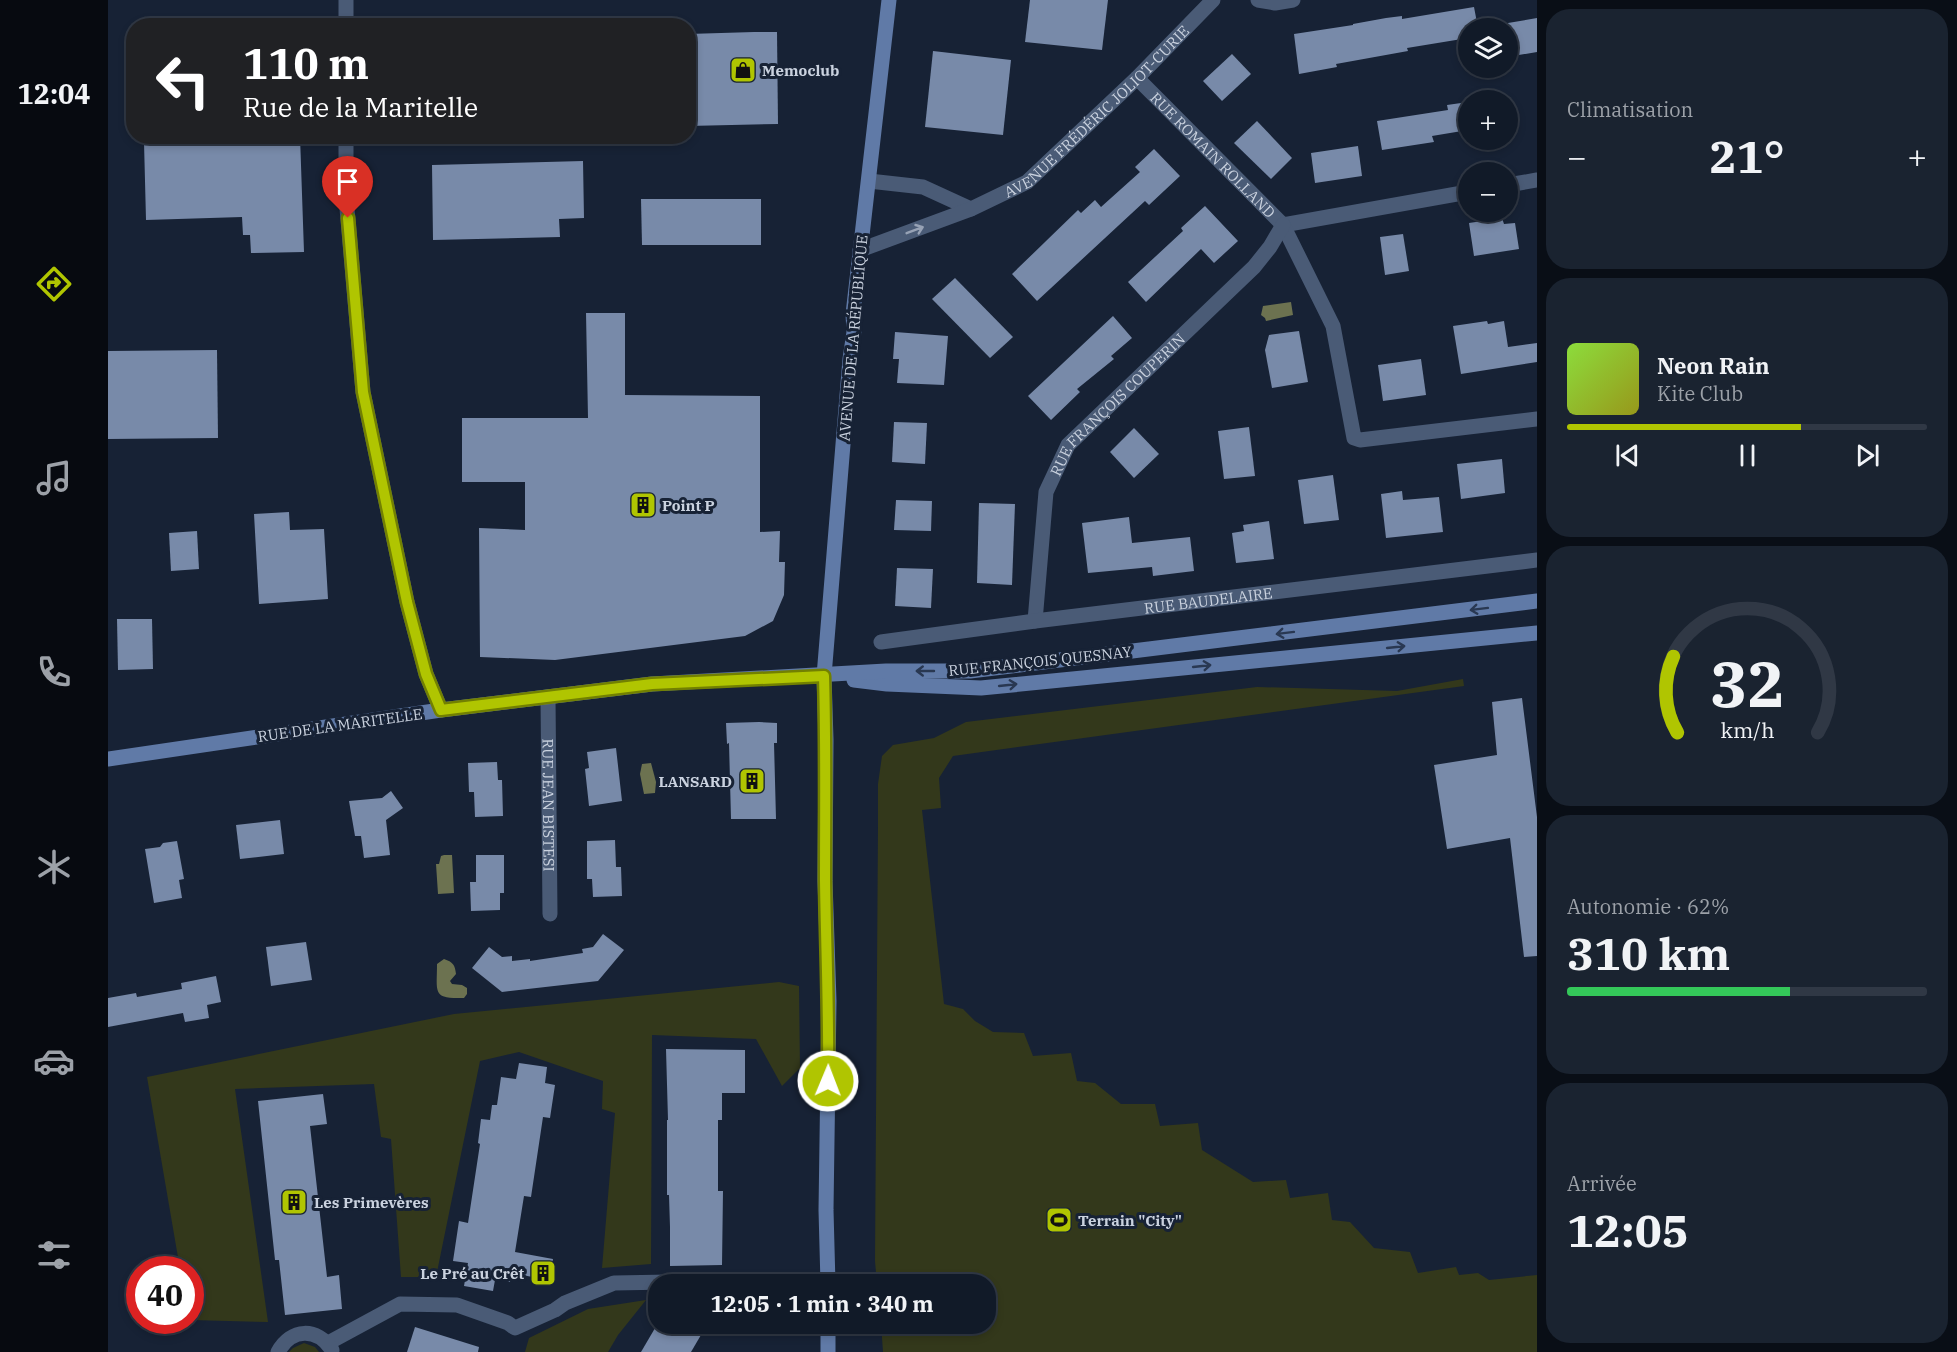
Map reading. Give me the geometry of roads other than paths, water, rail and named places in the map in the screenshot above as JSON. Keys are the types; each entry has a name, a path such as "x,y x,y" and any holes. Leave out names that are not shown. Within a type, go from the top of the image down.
{"street":[{"path":"346,0 346,18"},
{"name":"AVENUE DE LA RÉPUBLIQUE","path":"828,1274 826,1210 829,1000 825,881 824,676 854,332 853,314 889,0"},
{"name":"AVENUE FRÉDÉRIC JOLIOT-CURIE","path":"861,250 970,209 1027,182 1137,78 1213,0"},
{"path":"1258,0 1275,3 1293,0"},
{"name":"RUE ROMAIN ROLLAND","path":"1137,78 1283,225 1458,194"},
{"path":"346,144 346,197 363,392 407,602 426,674 441,710"},
{"path":"1518,183 1537,180"},
{"path":"869,181 923,186 970,209"},
{"path":"1283,225 1333,326 1354,438 1360,440 1537,419"},
{"name":"RUE FRANÇOIS COUPERIN","path":"1035,621 1046,492 1068,445 1254,267 1270,247 1283,225"},
{"name":"RUE BAUDELAIRE","path":"881,642 1537,560"},
{"name":"RUE FRANÇOIS QUESNAY","path":"824,676 886,671 970,671 1537,601"},
{"name":"RUE FRANÇOIS QUESNAY","path":"824,676 887,684 981,688 1537,633"},
{"name":"RUE DE LA MARITELLE","path":"108,759 441,710 652,684 824,676"},
{"name":"RUE JEAN BISTESI","path":"549,697 550,914"},
{"path":"278,1352 291,1336 301,1334 320,1337 330,1348 400,1304 457,1305 508,1323 515,1328 565,1303 614,1283 648,1282"},
{"path":"828,1334 828,1352"}],"place":[{"name":"Memoclub","path":"743,70"},
{"name":"Point P","path":"643,505"},
{"name":"LANSARD","path":"752,781"},
{"name":"Les Primevères","path":"294,1202"},
{"name":"Terrain \"City\"","path":"1059,1220"},
{"name":"Le Pré au Crêt","path":"543,1273"}]}
